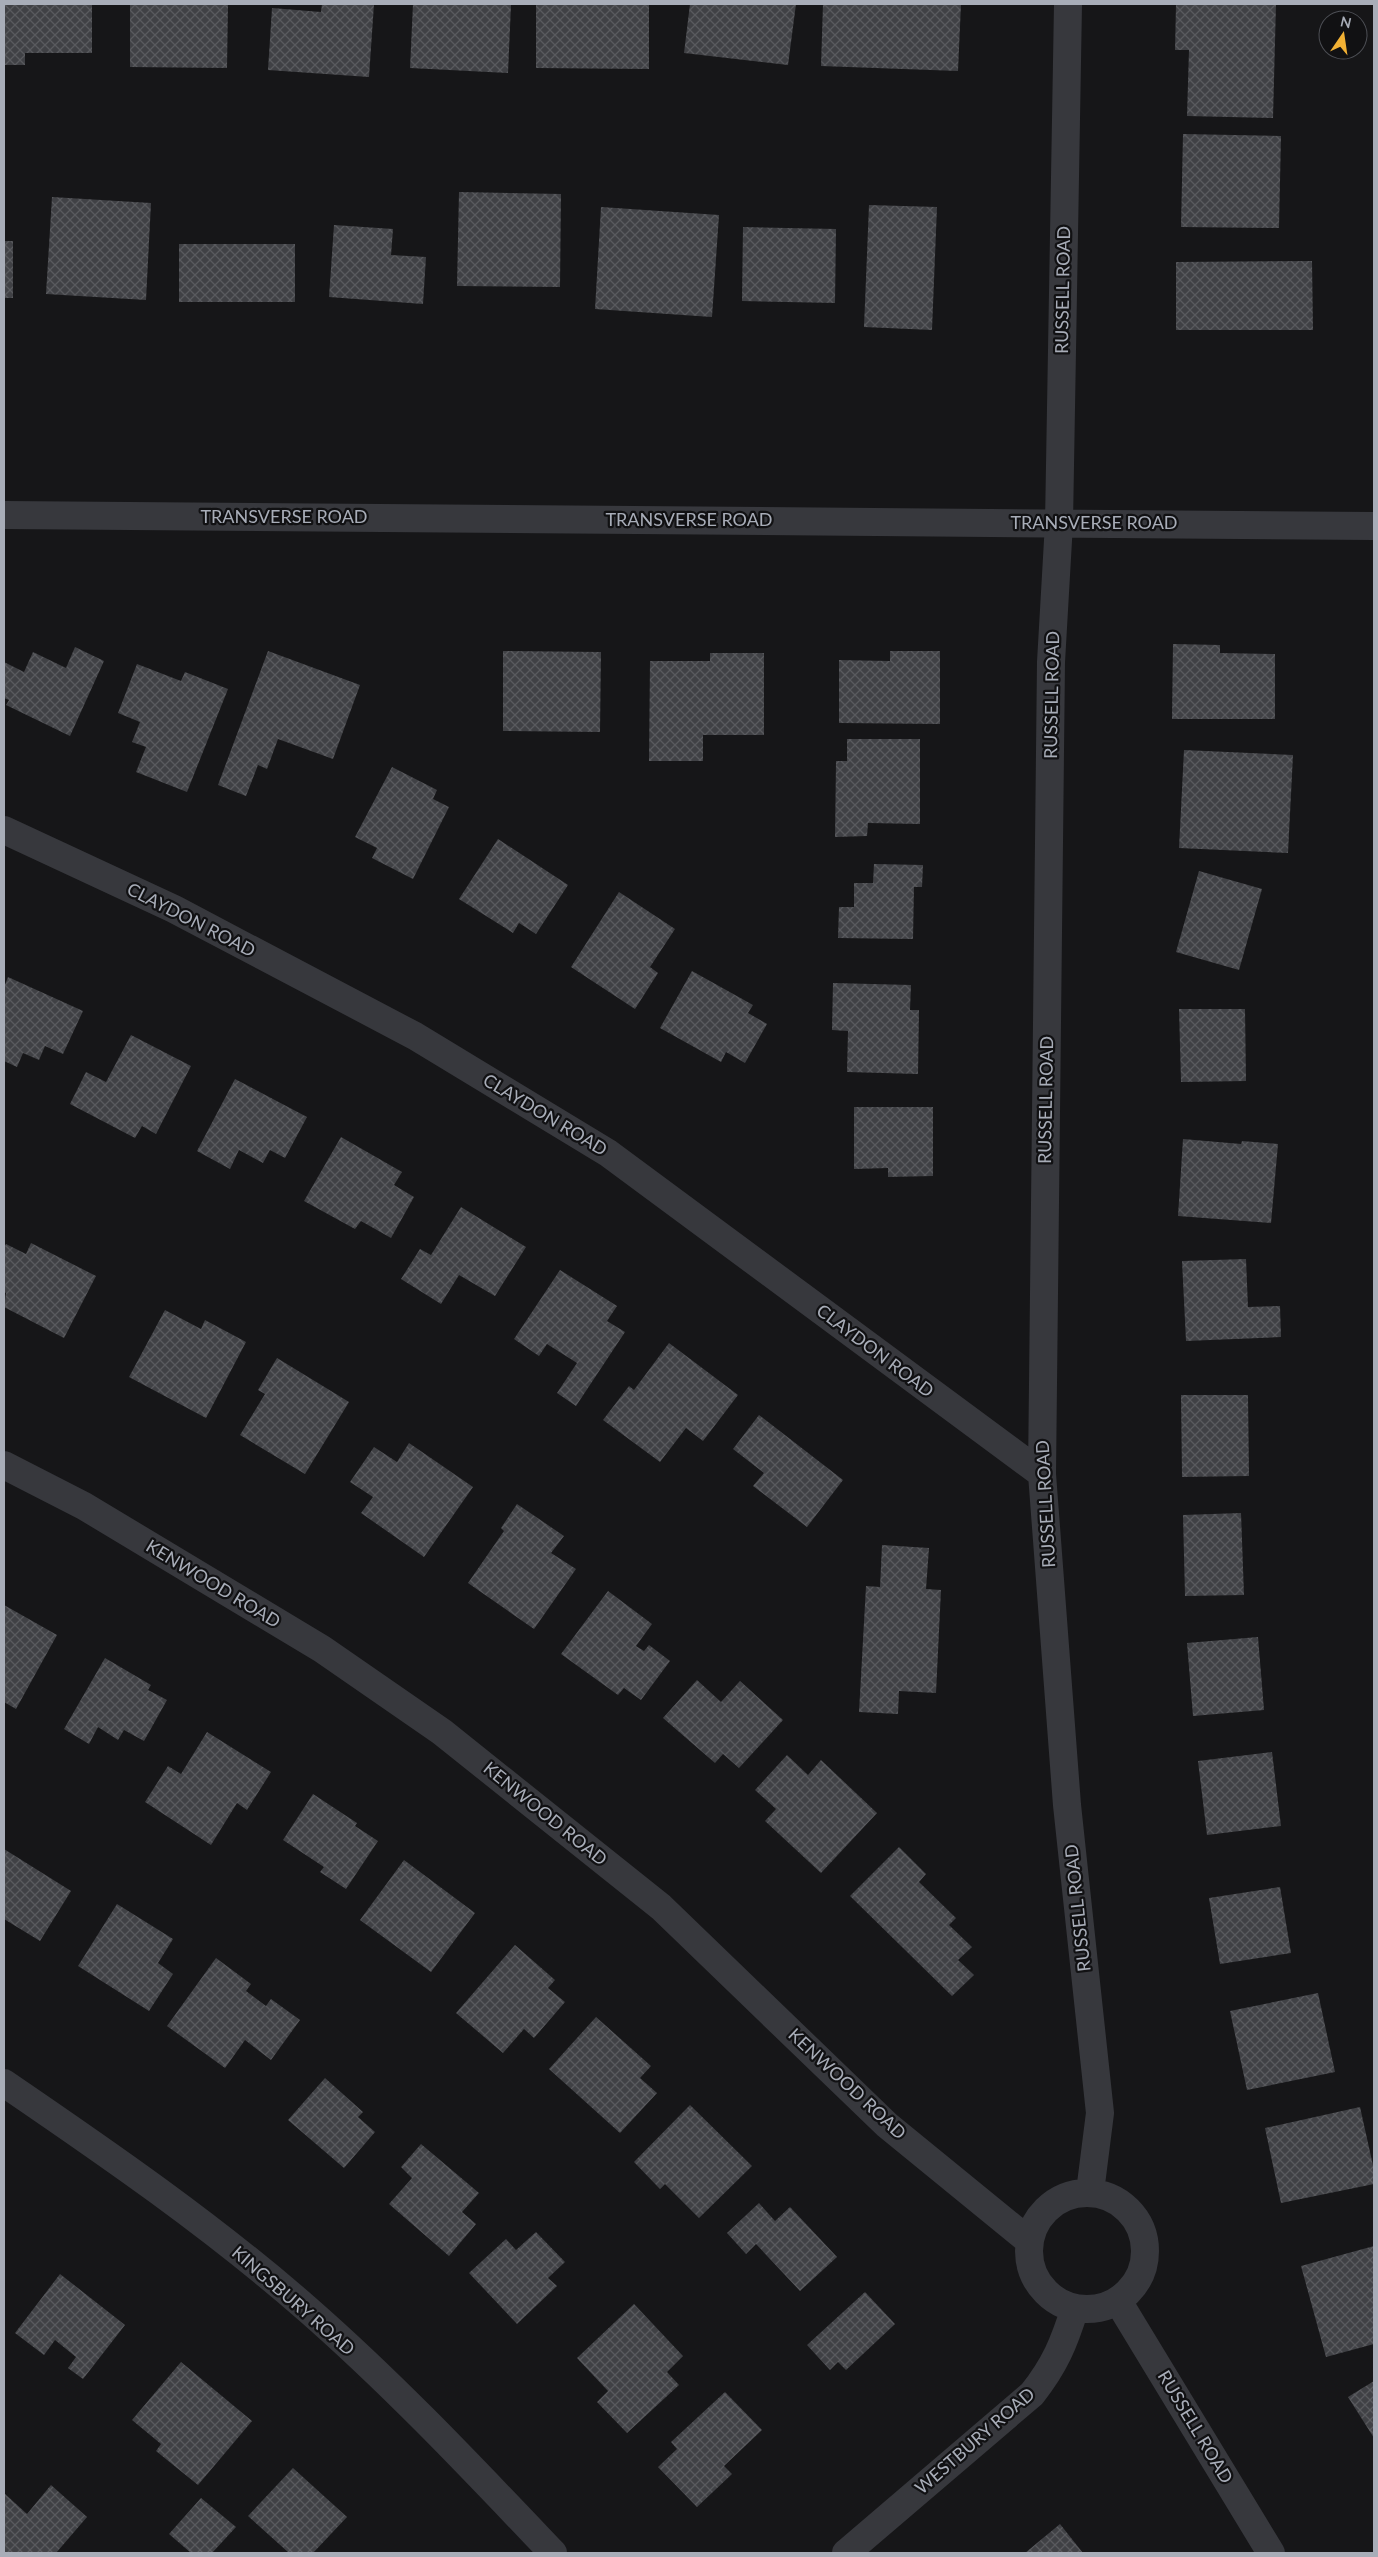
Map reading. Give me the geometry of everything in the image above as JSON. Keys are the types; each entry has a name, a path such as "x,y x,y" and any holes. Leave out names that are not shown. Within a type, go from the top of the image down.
{"street":[{"name":"RUSSELL ROAD","path":"1068,4 1059,523 1051,662 1042,1474 1067,1805 1100,2113 1090,2192"},
{"name":"TRANSVERSE ROAD","path":"4,515 1374,526"},
{"name":"CLAYDON ROAD","path":"4,830 174,909 415,1036 608,1153 1042,1474"},
{"name":"KENWOOD ROAD","path":"4,1465 84,1506 313,1644 442,1732 662,1907 887,2125 1029,2241"},
{"name":"KINGSBURY ROAD","path":"4,2083 149,2182 306,2308 431,2425 553,2553"},
{"path":"1090,2192 1108,2196 1124,2206 1136,2219 1144,2236 1146,2254 1142,2273 1132,2288 1118,2301 1090,2310 1075,2308 1059,2302 1044,2291 1034,2276 1029,2258 1029,2241 1034,2224 1044,2211 1058,2200 1073,2194 1090,2192"},
{"name":"RUSSELL ROAD","path":"1118,2301 1271,2553"},
{"name":"WESTBURY ROAD","path":"846,2553 1032,2394 1051,2369 1065,2339 1075,2308"}],"building":[{"path":"4,4 92,4 92,53 25,53 25,65 4,65"},
{"path":"130,4 228,4 227,68 130,67"},
{"path":"322,4 374,4 369,77 268,70 272,8 321,12"},
{"path":"413,4 511,5 508,73 410,68"},
{"path":"536,4 649,4 649,69 536,68"},
{"path":"690,4 796,4 788,65 684,53"},
{"path":"823,4 961,4 958,71 821,66"},
{"path":"1176,4 1276,4 1273,118 1187,116 1189,50 1175,50"},
{"path":"1183,134 1281,136 1279,228 1181,227"},
{"path":"459,192 561,194 560,287 457,286"},
{"path":"52,197 151,203 146,300 46,294"},
{"path":"869,205 937,207 932,330 864,327"},
{"path":"601,207 719,215 712,317 595,309"},
{"path":"334,225 393,229 391,255 426,257 423,304 329,297"},
{"path":"743,227 836,229 835,303 742,301"},
{"path":"4,241 13,241 13,298 4,298"},
{"path":"179,244 295,244 295,302 179,302"},
{"path":"1312,261 1313,330 1176,330 1176,262"},
{"path":"1173,644 1220,645 1220,653 1275,654 1275,719 1172,719"},
{"path":"75,647 104,661 70,736 6,705 9,700 4,698 4,662 24,672 33,652 66,668"},
{"path":"268,651 360,685 333,759 278,739 267,769 258,765 246,796 218,785"},
{"path":"503,651 601,652 600,732 503,731"},
{"path":"890,651 940,651 940,724 839,723 839,660 890,661"},
{"path":"710,653 764,653 764,735 703,735 703,761 649,761 650,661 710,661"},
{"path":"137,664 181,681 185,672 228,689 187,792 136,772 146,747 132,742 140,722 118,713"},
{"path":"847,739 920,739 920,824 868,823 867,836 835,837 836,761 847,761"},
{"path":"1184,750 1293,755 1288,853 1179,848"},
{"path":"392,767 437,790 433,799 449,807 413,879 372,858 377,848 355,837"},
{"path":"498,839 568,885 536,934 519,923 513,933 459,899"},
{"path":"874,864 923,865 922,887 914,887 913,939 838,938 839,907 854,907 854,883 873,883"},
{"path":"1199,871 1262,889 1239,970 1176,952"},
{"path":"619,892 675,929 650,967 658,973 635,1009 571,967"},
{"path":"692,971 753,1005 748,1013 767,1024 745,1063 726,1052 721,1062 660,1028"},
{"path":"8,977 83,1011 63,1054 45,1046 39,1060 23,1053 17,1067 4,1061 4,987"},
{"path":"833,983 911,985 910,1010 919,1010 918,1074 847,1072 848,1031 832,1030"},
{"path":"1179,1009 1245,1009 1246,1081 1181,1082"},
{"path":"131,1035 191,1066 156,1134 142,1126 135,1138 70,1104 86,1072 106,1082"},
{"path":"235,1079 307,1117 285,1158 270,1150 263,1163 239,1150 230,1169 197,1151"},
{"path":"854,1107 933,1107 933,1176 888,1177 888,1168 854,1169"},
{"path":"341,1137 402,1172 394,1185 414,1197 391,1238 361,1221 355,1229 304,1201"},
{"path":"1183,1139 1241,1144 1242,1141 1278,1144 1271,1223 1178,1216"},
{"path":"461,1207 526,1247 495,1296 459,1275 441,1304 401,1279 420,1249 431,1255"},
{"path":"31,1243 96,1276 64,1338 4,1307 6,1293 4,1292 4,1248 6,1244 26,1254"},
{"path":"1246,1259 1248,1307 1280,1306 1281,1337 1186,1341 1182,1261"},
{"path":"560,1270 617,1306 607,1321 625,1332 576,1406 557,1393 577,1363 547,1344 539,1356 514,1339"},
{"path":"165,1310 201,1329 205,1320 246,1342 206,1418 129,1377"},
{"path":"669,1343 738,1395 703,1441 686,1428 660,1462 603,1420 629,1386 634,1390"},
{"path":"277,1358 349,1402 305,1474 240,1435 265,1394 258,1390"},
{"path":"1181,1395 1248,1395 1249,1476 1182,1477"},
{"path":"759,1415 843,1480 807,1527 753,1486 764,1473 733,1449"},
{"path":"409,1443 473,1487 424,1557 361,1513 373,1497 350,1482 374,1447 397,1462"},
{"path":"517,1504 564,1536 551,1553 576,1569 534,1629 468,1583 504,1531 501,1528"},
{"path":"1241,1513 1244,1595 1185,1596 1183,1515"},
{"path":"882,1545 929,1548 926,1589 941,1590 936,1693 899,1691 898,1714 859,1712 866,1586 880,1587"},
{"path":"608,1591 652,1624 636,1646 644,1651 649,1645 670,1661 641,1700 624,1688 618,1695 561,1654"},
{"path":"4,1605 57,1635 16,1709 4,1702"},
{"path":"1258,1637 1264,1710 1193,1716 1187,1643"},
{"path":"105,1658 151,1685 148,1690 167,1700 144,1741 124,1730 118,1740 98,1727 89,1744 64,1729"},
{"path":"697,1680 721,1702 740,1681 783,1720 739,1768 723,1754 715,1763 663,1718"},
{"path":"207,1732 271,1772 247,1810 237,1803 211,1845 145,1802 168,1766 181,1774"},
{"path":"1272,1752 1281,1826 1207,1835 1198,1761"},
{"path":"787,1755 808,1775 821,1760 877,1813 821,1873 765,1821 776,1809 755,1790"},
{"path":"313,1794 357,1823 355,1826 378,1841 346,1889 320,1872 324,1867 283,1840"},
{"path":"899,1847 926,1874 919,1882 956,1918 949,1925 972,1947 958,1960 974,1975 952,1996 850,1896"},
{"path":"4,1849 71,1891 40,1941 4,1919"},
{"path":"404,1860 475,1913 431,1972 360,1920"},
{"path":"1280,1887 1291,1953 1220,1964 1209,1898"},
{"path":"117,1904 173,1939 158,1963 173,1974 149,2011 78,1966"},
{"path":"515,1945 555,1980 548,1988 565,2002 534,2038 524,2029 503,2053 456,2013"},
{"path":"216,1958 251,1984 246,1991 266,2006 271,1999 300,2020 271,2060 245,2040 225,2068 167,2026"},
{"path":"1318,1993 1335,2072 1247,2090 1230,2011"},
{"path":"596,2017 651,2066 640,2078 657,2093 620,2133 549,2069"},
{"path":"325,2078 363,2112 358,2117 375,2132 344,2168 288,2120"},
{"path":"690,2105 752,2166 699,2218 665,2184 660,2189 634,2162"},
{"path":"1360,2107 1374,2170 1374,2184 1281,2203 1265,2128"},
{"path":"421,2144 479,2193 462,2212 476,2224 449,2256 389,2204 412,2178 401,2167"},
{"path":"759,2203 775,2221 790,2207 837,2257 800,2291 756,2244 746,2254 727,2233"},
{"path":"536,2232 565,2262 548,2278 557,2286 517,2324 469,2273 506,2239 516,2250"},
{"path":"1374,2246 1374,2344 1326,2357 1301,2266"},
{"path":"60,2274 125,2325 83,2379 68,2368 76,2357 55,2340 44,2355 15,2333"},
{"path":"865,2292 895,2324 846,2370 838,2362 830,2370 807,2345"},
{"path":"634,2304 683,2356 667,2372 679,2385 627,2433 597,2402 608,2391 577,2358"},
{"path":"181,2362 252,2421 198,2485 156,2451 161,2444 132,2420"},
{"path":"1374,2381 1374,2438 1348,2397"},
{"path":"725,2392 762,2430 724,2466 732,2474 697,2507 658,2467 677,2449 671,2442"},
{"path":"293,2468 347,2517 313,2553 289,2553 248,2516"},
{"path":"51,2485 87,2517 56,2553 4,2553 4,2493 27,2514"},
{"path":"201,2498 236,2527 212,2553 191,2553 169,2534"},
{"path":"1060,2524 1083,2553 1025,2553"}]}
